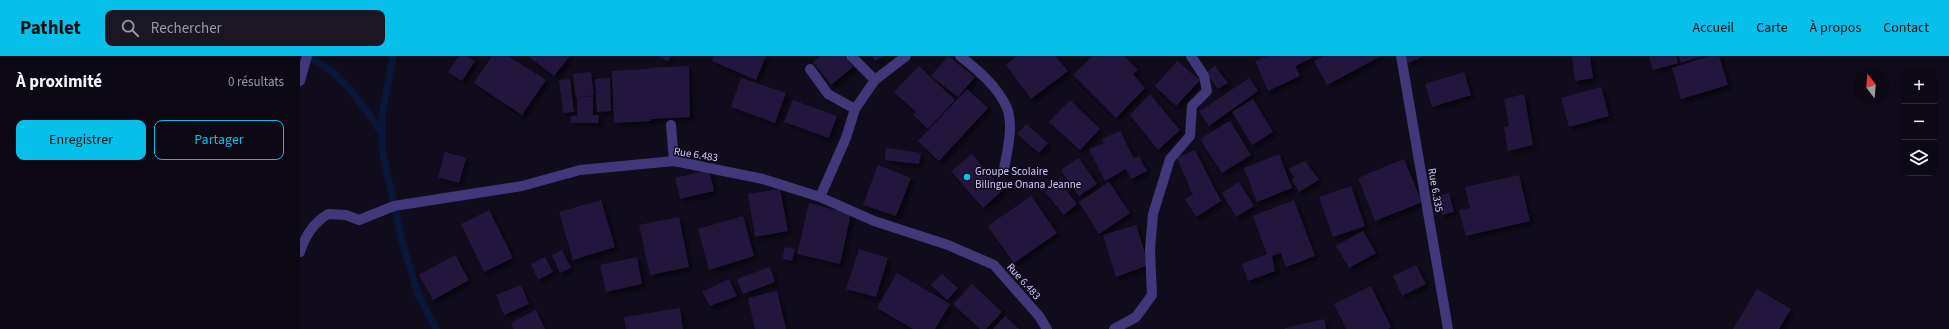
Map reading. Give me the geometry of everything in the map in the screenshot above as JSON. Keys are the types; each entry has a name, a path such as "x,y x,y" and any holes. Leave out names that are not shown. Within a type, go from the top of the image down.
{"street":[{"path":"300,81 307,56"},
{"path":"851,56 875,80"},
{"path":"820,197 846,138 855,109 875,80 906,56"},
{"path":"960,56 972,64 995,88 1007,108 1009,126 1004,169"},
{"path":"1114,329 1136,317 1152,295 1150,249 1153,214 1170,159 1190,136 1192,106 1207,91 1204,76 1191,56"},
{"name":"Rue 6.335","path":"1401,56 1448,329"},
{"path":"810,69 828,94 855,109"},
{"path":"671,125 674,161"},
{"name":"Rue 6.483","path":"300,252 303,243 314,225 328,214 346,215 359,220 394,206 522,186 580,170 674,161 763,179 820,197 874,221 948,244 994,266 1039,316 1047,329"}],"building":[{"path":"459,56 467,56 475,61 462,81 448,72"},
{"path":"492,56 508,56 546,80 522,115 474,83"},
{"path":"528,56 570,56 554,76"},
{"path":"658,56 671,56 668,61"},
{"path":"714,56 766,56 756,80 712,61"},
{"path":"820,56 844,56 853,67 831,85 813,62"},
{"path":"872,56 884,56 875,61"},
{"path":"948,56 975,77 958,97 931,76"},
{"path":"1017,56 1055,56 1068,71 1031,99 1006,65"},
{"path":"1093,56 1124,56 1138,70 1133,74 1145,88 1116,118 1073,75"},
{"path":"1268,56 1311,56 1312,58 1295,66 1300,76 1268,91 1255,61"},
{"path":"1324,56 1381,56 1327,85 1314,61"},
{"path":"1405,56 1424,56 1408,63"},
{"path":"1572,56 1590,56 1593,78 1575,81"},
{"path":"1649,56 1676,56 1678,63 1653,70"},
{"path":"1679,56 1702,56 1681,63"},
{"path":"1710,56 1719,56 1728,85 1681,99 1672,68"},
{"path":"1177,61 1200,80 1176,106 1155,86"},
{"path":"689,66 690,117 651,119 649,68"},
{"path":"919,66 955,100 928,129 913,115 916,112 894,92"},
{"path":"1215,66 1228,83 1218,89 1206,73"},
{"path":"649,69 651,121 614,123 612,71"},
{"path":"591,72 594,95 576,98 573,74"},
{"path":"1464,72 1471,95 1432,107 1425,84"},
{"path":"610,78 611,111 597,112 595,79"},
{"path":"741,78 786,93 775,123 731,107"},
{"path":"1249,78 1258,91 1209,126 1199,112"},
{"path":"570,79 574,112 563,113 559,80"},
{"path":"1601,87 1609,116 1569,127 1561,98"},
{"path":"967,89 988,108 939,161 918,141"},
{"path":"1150,94 1180,130 1158,150 1130,115"},
{"path":"1524,94 1533,145 1508,151 1504,127 1509,126 1504,99"},
{"path":"593,96 593,115 599,115 598,123 571,123 571,116 577,116 577,98"},
{"path":"1253,99 1273,132 1252,145 1232,112"},
{"path":"793,100 837,116 829,138 784,122"},
{"path":"1070,100 1100,129 1080,150 1049,122"},
{"path":"1230,121 1251,155 1222,173 1200,139"},
{"path":"1026,124 1048,143 1039,153 1017,134"},
{"path":"1120,131 1134,159 1139,156 1147,171 1131,179 1126,169 1105,181 1089,149 1104,143 1102,139"},
{"path":"886,148 921,153 919,164 885,160"},
{"path":"1195,150 1221,201 1196,217 1185,199 1193,195 1177,158"},
{"path":"445,152 466,158 459,183 438,177"},
{"path":"972,154 1003,190 983,208 951,171"},
{"path":"1279,154 1292,188 1257,202 1244,168"},
{"path":"1079,158 1097,184 1079,196 1061,170"},
{"path":"1404,159 1422,202 1375,221 1358,178"},
{"path":"1305,161 1319,180 1299,192 1292,180 1295,178 1289,169"},
{"path":"878,165 911,178 896,216 863,205"},
{"path":"709,170 714,191 680,199 675,178"},
{"path":"1519,175 1530,221 1466,236 1459,210 1470,208 1465,187"},
{"path":"1059,181 1077,204 1064,215 1045,192"},
{"path":"1109,182 1130,213 1099,234 1079,202"},
{"path":"1239,182 1254,206 1236,217 1222,193"},
{"path":"1351,186 1365,226 1333,237 1319,197"},
{"path":"780,189 788,231 755,237 748,194"},
{"path":"1449,193 1454,212 1442,215 1437,196"},
{"path":"1031,196 1057,233 1014,263 988,226"},
{"path":"601,200 615,247 573,260 559,212"},
{"path":"1294,200 1315,256 1286,267 1281,253 1272,256 1275,271 1248,281 1242,264 1267,254 1253,216"},
{"path":"809,203 851,214 840,264 797,254"},
{"path":"489,210 513,258 484,272 461,224"},
{"path":"743,216 754,256 709,270 698,229"},
{"path":"679,217 689,267 650,275 639,225"},
{"path":"1136,225 1149,265 1116,277 1103,235"},
{"path":"1363,231 1376,253 1349,268 1336,246"},
{"path":"785,247 795,249 792,261 782,259"},
{"path":"859,249 888,258 876,297 846,289"},
{"path":"562,250 571,268 560,273 552,255"},
{"path":"455,255 469,280 433,300 419,275"},
{"path":"545,257 553,272 538,280 531,264"},
{"path":"637,257 642,284 606,292 600,265"},
{"path":"1416,265 1426,284 1402,296 1393,276"},
{"path":"770,267 775,282 743,294 737,279"},
{"path":"897,273 950,304 935,329 913,329 877,308"},
{"path":"942,274 958,288 947,300 931,285"},
{"path":"729,279 737,296 710,306 702,292"},
{"path":"972,284 1002,312 986,329 980,329 953,304"},
{"path":"521,285 529,304 504,315 496,295"},
{"path":"1371,286 1391,327 1388,329 1346,329 1334,304"},
{"path":"1757,289 1791,309 1779,329 1733,329"},
{"path":"777,291 786,329 755,329 748,298"},
{"path":"680,308 683,329 626,329 624,317"},
{"path":"536,310 545,329 514,329 511,323"},
{"path":"1005,316 1019,329 993,329"},
{"path":"1324,319 1326,329 1285,329 1285,328"}],"waterway":[{"path":"307,56 328,69 346,85 365,108 382,134"},
{"path":"393,56 382,115 382,149 402,241 418,294 436,329"}],"place":[{"name":"Groupe Scolaire Bilingue Onana Jeanne","path":"967,177"}]}
